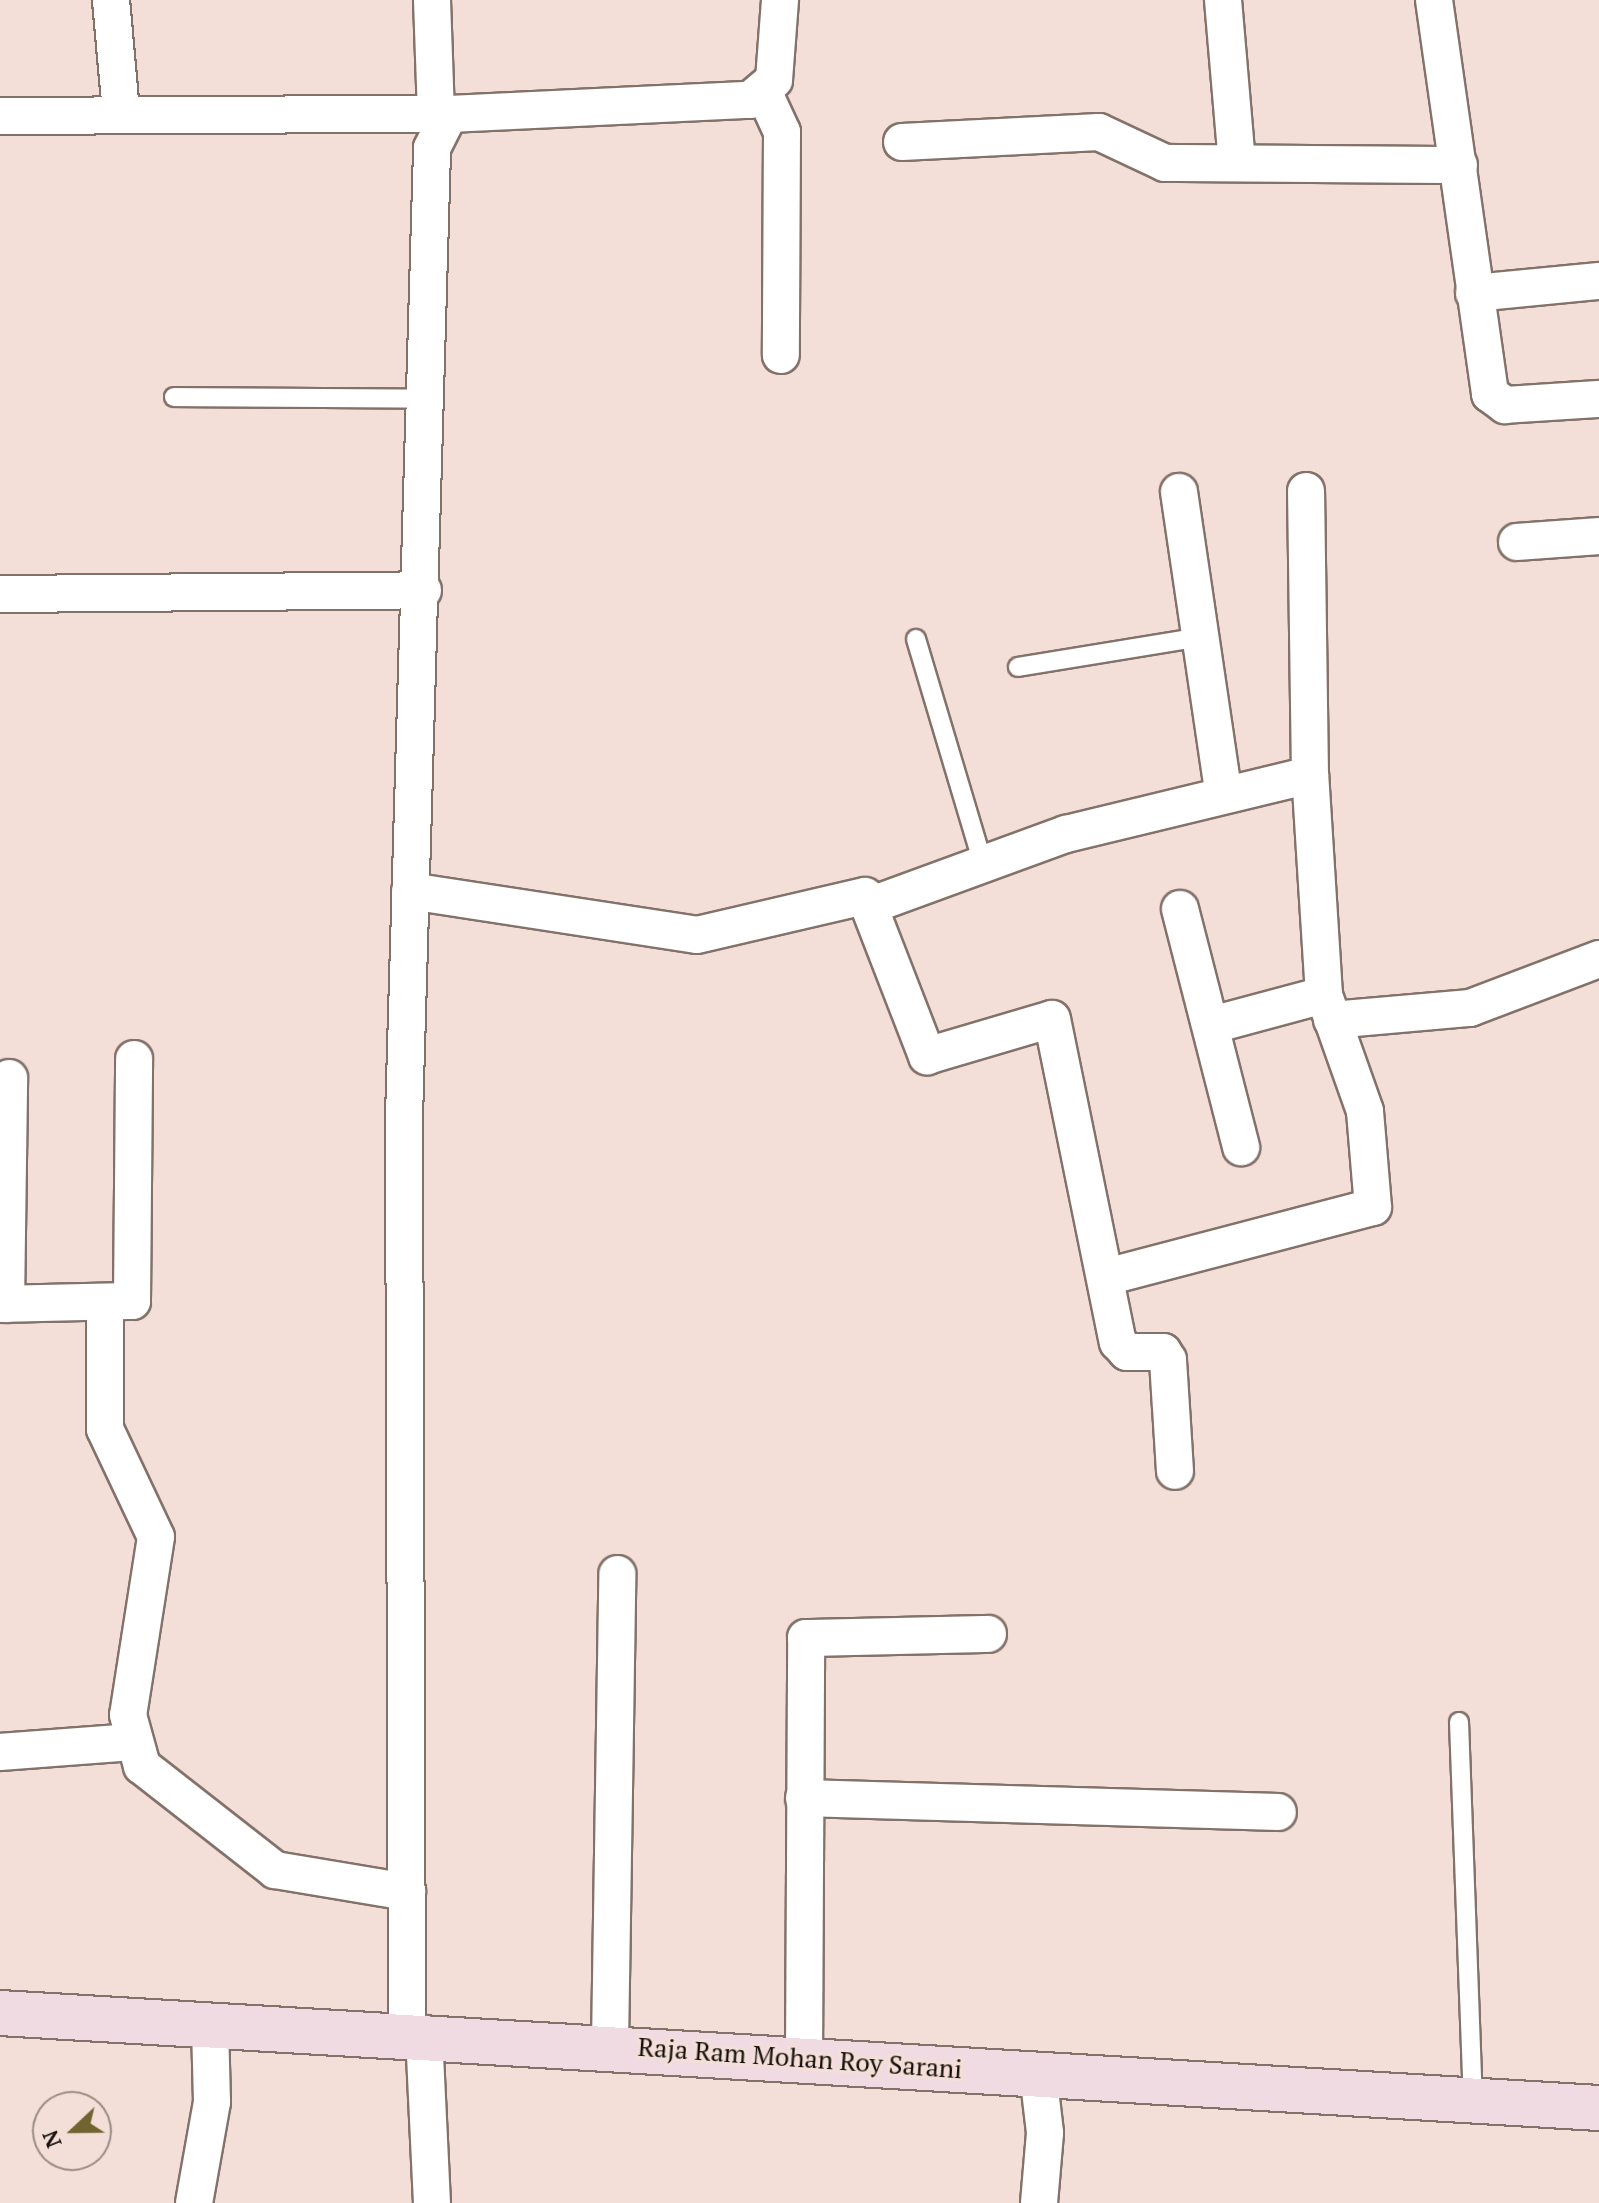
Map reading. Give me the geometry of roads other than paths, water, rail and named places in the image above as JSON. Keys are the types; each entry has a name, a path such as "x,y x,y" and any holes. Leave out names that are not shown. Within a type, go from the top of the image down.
{"street":[{"path":"111,0 121,113"},
{"path":"432,0 443,114 432,148 429,399 410,891 407,1892 432,2203"},
{"path":"0,116 121,113 443,114 750,100 764,93 774,80 780,0"},
{"path":"1223,0 1237,162"},
{"path":"1434,0 1490,394 1505,405 1599,399"},
{"path":"764,93 782,132 781,355"},
{"path":"902,142 1099,132 1127,140 1148,160 1459,165"},
{"path":"1474,293 1599,281"},
{"path":"1106,1277 1373,1207 1365,1111 1328,1008 1310,775 1306,491"},
{"path":"1179,492 1224,795"},
{"path":"1517,542 1599,536"},
{"path":"0,594 423,590"},
{"path":"869,906 982,861 1224,795 1310,775"},
{"path":"410,891 697,935 860,895 869,906 927,1056 1046,1017 1056,1025 1121,1348 1163,1352 1168,1360 1175,1471"},
{"path":"1180,909 1241,1147"},
{"path":"1212,1025 1328,1008 1470,1008 1599,959"},
{"path":"9,1078 3,1304 105,1306 132,1301 134,1059"},
{"path":"105,1306 105,1429 156,1537 128,1715 132,1742 158,1783 275,1870 407,1892"},
{"path":"610,2045 617,1574"},
{"path":"804,2058 806,1638 988,1634"},
{"path":"0,1752 132,1742"},
{"path":"804,1798 1278,1812"},
{"name":"Raja Ram Mohan Roy Sarani","path":"0,2013 416,2033 1599,2108"},
{"path":"194,2203 212,2102 210,2023"},
{"path":"1038,2073 1045,2133 1039,2203"}],"lane":[{"path":"174,397 429,399"},
{"path":"1018,667 1201,637"},
{"path":"916,639 982,861"},
{"path":"1459,1722 1473,2100"}]}
